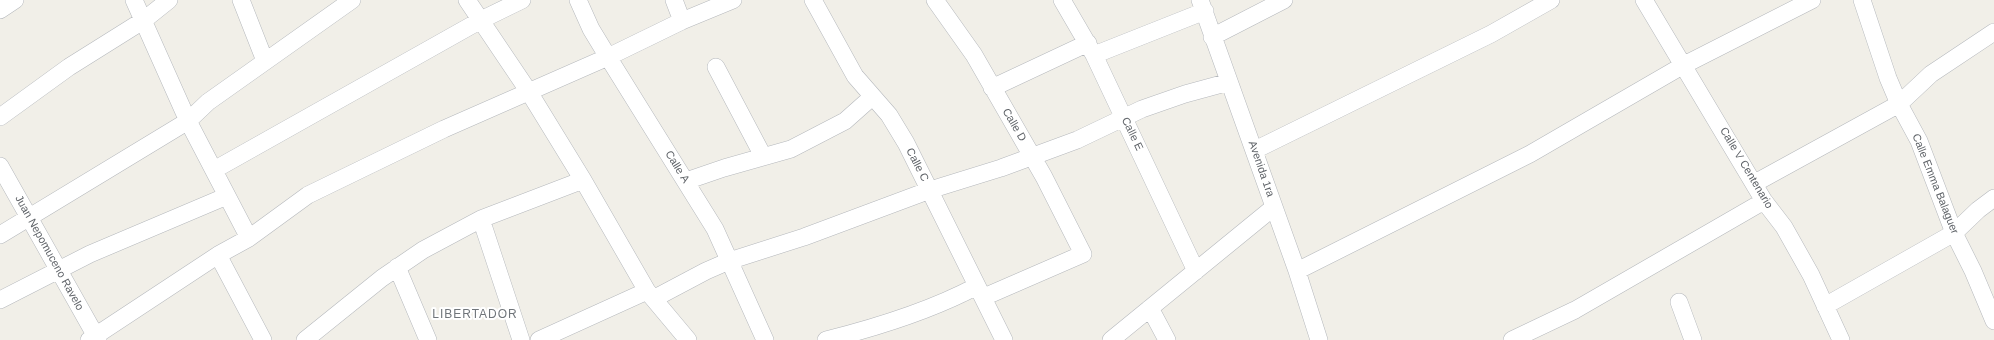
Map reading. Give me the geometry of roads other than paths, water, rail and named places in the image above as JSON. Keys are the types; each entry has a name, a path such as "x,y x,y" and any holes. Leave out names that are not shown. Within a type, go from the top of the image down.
{"street":[{"path":"0,10 15,0"},
{"path":"134,0 188,121 249,238"},
{"path":"0,117 70,67 144,20 169,0"},
{"path":"241,0 265,61"},
{"path":"0,235 188,121 208,102 352,0"},
{"path":"467,0 529,92 651,294 688,340"},
{"path":"214,170 480,20 522,0"},
{"name":"Calle A","path":"578,0 591,29 715,229 765,340"},
{"path":"674,0 682,21"},
{"path":"94,339 218,255 249,238 308,195 444,129 608,57 682,21 733,0"},
{"name":"Calle C","path":"813,0 855,76 889,115 906,144 1004,340"},
{"name":"Calle D","path":"935,0 974,55 1044,177 1084,254 981,292"},
{"name":"Calle E","path":"1062,0 1091,49 1196,271"},
{"path":"1212,37 1284,0"},
{"path":"1255,150 1491,34 1551,0"},
{"name":"Calle V Centenario","path":"1644,0 1682,66 1700,91 1755,183 1764,201 1784,227 1811,275 1841,340"},
{"path":"1298,271 1530,154 1682,66 1812,0"},
{"name":"Calle Emma Balaguer","path":"1862,0 1888,78 1899,104 1919,140 1954,233 1973,271 1994,321"},
{"path":"992,88 1203,6"},
{"name":"Avenida 1ra","path":"1203,6 1212,37 1255,150 1298,271 1319,340"},
{"path":"1755,183 1899,104 1931,74 1994,32"},
{"path":"716,67 763,156"},
{"path":"548,338 606,308 651,294 730,261 804,237 930,190 1002,168 1077,140 1142,109 1185,94 1229,82"},
{"path":"686,181 763,156 791,149 845,121 872,97"},
{"name":"Juan Nepomuceno Ravelo","path":"0,166 58,270 94,339"},
{"path":"305,340 397,267 423,250 481,219 583,180"},
{"path":"0,300 90,254 227,196"},
{"path":"1825,306 1954,233 1978,210 1994,198"},
{"path":"1512,340 1575,310 1764,201"},
{"path":"1111,340 1274,207"},
{"path":"481,219 521,340"},
{"path":"218,255 263,340"},
{"path":"397,267 428,340"},
{"path":"826,340 856,336 953,299 981,292"},
{"path":"1679,302 1693,340"},
{"path":"1150,308 1167,340"}],"district":[{"name":"LIBERTADOR","path":"475,315"}]}
